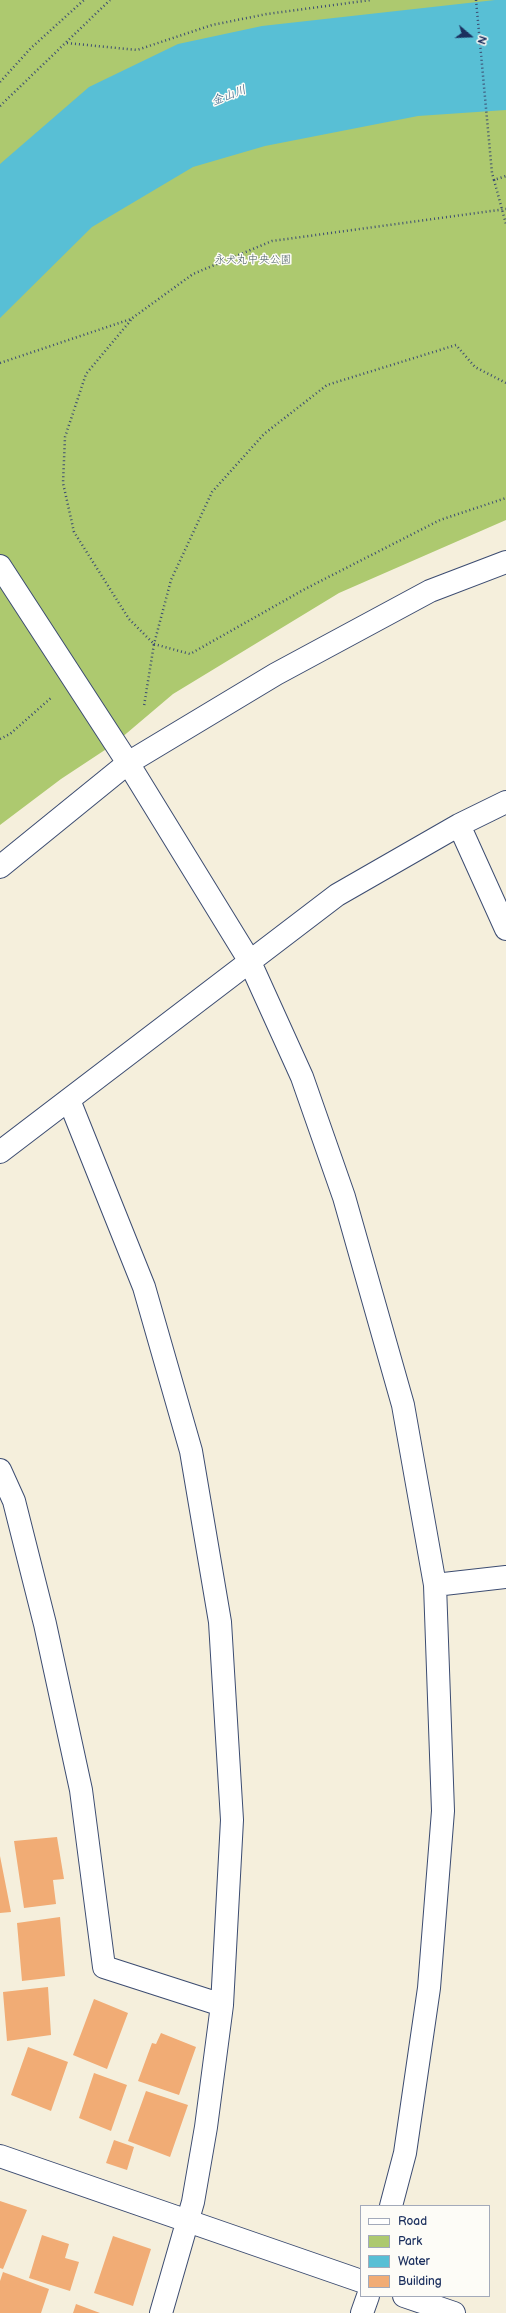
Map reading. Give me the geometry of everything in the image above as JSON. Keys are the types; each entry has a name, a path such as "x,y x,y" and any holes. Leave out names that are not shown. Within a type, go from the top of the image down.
{"street":[{"path":"0,868 128,763 276,674 416,599 506,562"},
{"path":"0,566 128,763 249,960 302,1077 344,1197 403,1405 435,1585 443,1811 429,1988 405,2152 391,2205"},
{"path":"0,1152 249,960 337,895 459,826 506,802"},
{"path":"459,826 506,929"},
{"path":"69,1100 144,1287 191,1451 217,1606 232,1820 222,2005 206,2127 188,2222 161,2313"},
{"path":"0,1470 14,1501 45,1624 81,1790 104,1967 222,2005"},
{"path":"435,1585 506,1577"},
{"path":"0,2156 360,2281"},
{"path":"362,2313 368,2297"},
{"path":"407,2297 454,2313"}],"path":[{"path":"0,82 31,48 84,0"},
{"path":"0,106 110,0"},
{"path":"67,43 137,50 212,25 267,14 371,0"},
{"path":"476,0 492,173 500,209 506,224"},
{"path":"494,180 506,176"},
{"path":"506,209 272,241 193,274 131,320 86,374 65,437 63,483 74,532 129,619 154,644 190,654 305,589 440,520 506,498"},
{"path":"0,363 131,320"},
{"path":"144,706 154,644 171,580 212,492 264,434 327,385 456,345 475,367 506,383"},
{"path":"0,739 10,734 52,696"}],"green space":[{"name":"永犬丸中央公園","path":"0,0 506,0 506,520 339,593 173,694 114,744 61,779 0,825"}],"water":[{"name":"金山川","path":"506,0 506,110 418,116 265,146 193,167 92,227 0,318 0,164 89,87 178,44 262,26"}],"building":[{"path":"57,1837 64,1879 53,1880 56,1904 24,1908 14,1841"},
{"path":"0,1856 11,1912 0,1913"},
{"path":"60,1917 65,1976 22,1981 17,1923"},
{"path":"48,1987 51,2035 7,2041 3,1992"},
{"path":"94,1999 128,2013 107,2069 73,2055"},
{"path":"161,2033 196,2047 179,2095 138,2081 152,2043 156,2044"},
{"path":"28,2047 68,2062 51,2111 11,2095"},
{"path":"94,2073 127,2085 111,2131 79,2118"},
{"path":"146,2091 188,2105 170,2157 128,2141"},
{"path":"114,2140 134,2147 127,2170 106,2163"},
{"path":"0,2201 27,2210 3,2269 0,2268"},
{"path":"42,2235 69,2244 65,2258 79,2262 70,2291 29,2278"},
{"path":"113,2236 151,2249 133,2306 94,2293"},
{"path":"3,2272 49,2289 41,2313 0,2313 0,2281"},
{"path":"76,2304 100,2313 73,2313"}]}
